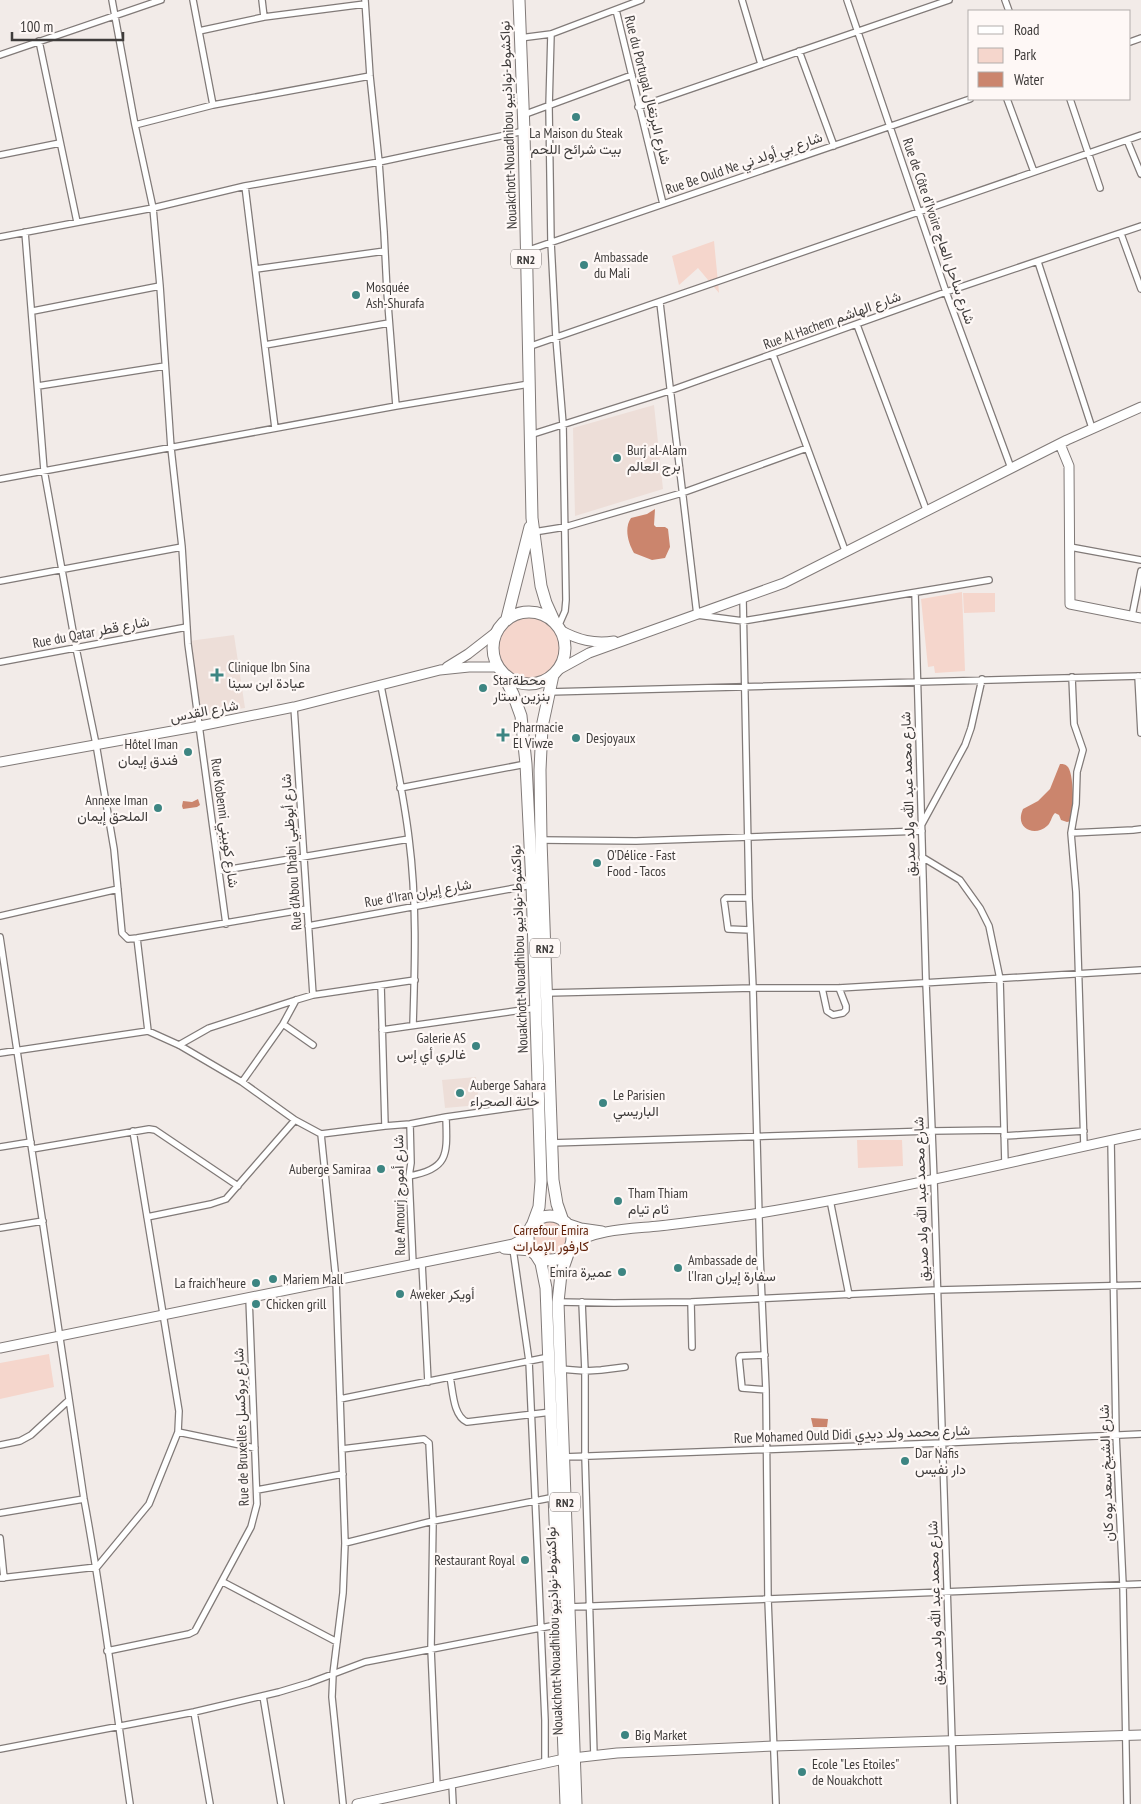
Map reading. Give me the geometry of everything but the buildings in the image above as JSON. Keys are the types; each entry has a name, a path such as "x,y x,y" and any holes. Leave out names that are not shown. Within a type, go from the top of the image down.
{"highway":[{"name":"Nouakchott-Nouadhibou نواكشوط-نواذيبو","path":"519,0 524,131 532,518 541,586 546,603 558,627"},
{"name":"Nouakchott-Nouadhibou نواكشوط-نواذيبو","path":"507,618 532,518"},
{"path":"523,612 532,612 540,614 558,627 564,641 565,654 555,672 538,683 528,684 512,680 500,671 494,661 492,647 495,633 507,618 523,612"},
{"name":"Nouakchott-Nouadhibou نواكشوط-نواذيبو","path":"500,671 514,694 521,716 526,764 532,885 541,1187 539,1207 530,1231"},
{"name":"Nouakchott-Nouadhibou نواكشوط-نواذيبو","path":"555,672 548,692 542,727 541,840 553,1180 557,1204 564,1222"},
{"path":"546,1217 552,1217 564,1222 571,1231 571,1247 566,1254 555,1260 542,1259 534,1253 530,1231 536,1222 546,1217"},
{"name":"Nouakchott-Nouadhibou نواكشوط-نواذيبو","path":"566,1804 569,1758 559,1497 563,1457 558,1302 561,1274 571,1247"},
{"name":"Nouakchott-Nouadhibou نواكشوط-نواذيبو","path":"534,1253 541,1263 546,1288 551,1412 570,1607 564,1623"},
{"name":"Nouakchott-Nouadhibou نواكشوط-نواذيبو","path":"569,1758 576,1804"}],"street":[{"name":"Rue Kobenni شارع كوبيني","path":"112,0 135,125 153,208 171,448 182,547 188,644 226,924"},
{"path":"0,55 161,0"},
{"path":"193,0 213,105"},
{"path":"262,0 264,17"},
{"path":"520,38 550,34 641,0"},
{"path":"742,0 760,64"},
{"name":"Rue de Côte d'Ivoire شارع ساحل العاج","path":"847,0 946,292 1011,468"},
{"path":"638,107 949,0"},
{"path":"199,31 264,17 365,2 379,162 396,406"},
{"name":"Rue du Portugal شارع البرتغال","path":"616,10 662,204"},
{"path":"550,34 551,242 563,424 566,600 565,610 558,627 570,636 585,641 603,642 631,638"},
{"path":"39,41 77,222"},
{"path":"799,51 834,146"},
{"path":"523,115 632,75"},
{"path":"135,125 213,105 370,76"},
{"name":"Rue Be Ould Ne شارع بي أولد ني","path":"526,251 968,100"},
{"path":"1007,100 1034,172"},
{"path":"1070,100 1100,188"},
{"path":"0,236 153,208 245,186 379,162 524,131"},
{"path":"528,347 660,303 1141,135"},
{"path":"1127,140 1141,174"},
{"path":"0,155 60,143"},
{"path":"245,186 275,428"},
{"name":"Rue Al Hachem شارع الهاشم","path":"530,435 669,391 946,292 1141,226"},
{"path":"25,232 33,311 44,470 114,848 122,933 128,939 137,938 308,909"},
{"path":"1121,234 1141,289"},
{"path":"256,269 385,251"},
{"path":"1038,262 1092,428"},
{"path":"33,311 160,286"},
{"path":"660,303 696,615"},
{"path":"265,345 389,323"},
{"path":"857,325 927,512"},
{"path":"773,355 846,553"},
{"path":"38,386 165,366"},
{"path":"0,478 396,406 529,384"},
{"path":"555,672 589,654 784,583 1092,428 1141,407"},
{"path":"1060,444 1069,466 1070,604 1137,617 1141,571"},
{"path":"534,532 565,528 682,493 807,448"},
{"path":"0,580 182,547"},
{"path":"1070,548 1141,560"},
{"path":"696,615 743,621 989,580"},
{"name":"شارع محمد عبد الله ولد صديق","path":"915,593 926,983 954,1804"},
{"path":"743,599 749,898 754,988 759,1213 766,1390 768,1598 776,1804"},
{"name":"Rue du Qatar شارع قطر","path":"0,662 187,627"},
{"path":"440,670 468,654 495,633"},
{"path":"440,670 469,667 500,671"},
{"name":"شارع القدس","path":"0,762 294,707 440,670"},
{"path":"548,692 1072,676 1139,676 1141,734"},
{"path":"1072,676 1074,724 1083,750 1077,772 1076,804 1071,833 1076,892 1084,1146"},
{"path":"541,840 636,841 749,838 922,828 972,728 982,679"},
{"path":"381,686 409,839 414,906 415,980 413,1026"},
{"name":"Rue d'Abou Dhabi شارع أبوظبي","path":"294,707 313,995"},
{"path":"400,788 526,764"},
{"path":"1071,833 1141,828"},
{"path":"219,871 409,839"},
{"path":"922,858 960,880 980,908 989,926 1000,979 1005,1164"},
{"name":"Rue d'Iran شارع إيران","path":"308,926 532,885"},
{"path":"0,916 118,890"},
{"path":"749,898 726,898 724,900 728,928 750,930"},
{"path":"0,937 84,1499 97,1567 107,1651 130,1804"},
{"path":"137,938 148,1030"},
{"path":"546,993 839,988 1141,970"},
{"path":"179,1046 209,1028 313,995 415,980"},
{"name":"Rue Amourj شارع أمورج","path":"381,985 385,1126"},
{"path":"822,988 826,1011 833,1015 844,1013 846,1010 839,988"},
{"path":"242,1082 283,1024 296,1000"},
{"path":"382,1030 536,1008"},
{"path":"283,1024 313,1045"},
{"path":"0,1053 148,1030 242,1082 295,1120 321,1134 410,1124 539,1104"},
{"path":"409,1176 420,1174 442,1162 447,1144 446,1117"},
{"path":"147,1217 212,1204 226,1199 295,1120"},
{"name":"Rue Amourj شارع أمورج","path":"410,1124 411,1164 409,1176 428,1382"},
{"path":"32,1149 134,1131 155,1130 238,1186"},
{"path":"0,1538 2,1578 97,1567 146,1508 178,1432 179,1411 134,1131"},
{"path":"551,1143 932,1131 1004,1133 1084,1131"},
{"path":"321,1134 336,1280 345,1543 343,1593 332,1697 342,1804"},
{"path":"571,1247 579,1240 607,1232 759,1213 830,1200 934,1180 1141,1134"},
{"name":"شارع الشيخ سعد بوه كان","path":"1111,1140 1116,1434 1123,1586 1127,1804"},
{"path":"0,1147 31,1142"},
{"path":"830,1200 850,1295"},
{"path":"0,1228 42,1220"},
{"path":"564,1222 581,1228 607,1232"},
{"path":"0,1348 513,1244 530,1231"},
{"path":"494,1248 534,1253"},
{"path":"513,1249 529,1361 545,1720 545,1763"},
{"path":"558,1302 762,1300 937,1290 1141,1285"},
{"name":"Rue de Bruxelles شارع بروكسل","path":"107,1651 193,1633 223,1582 251,1527 257,1504 257,1490 249,1298"},
{"path":"582,1302 588,1510 588,1606 594,1756"},
{"path":"691,1302 692,1347"},
{"path":"764,1355 740,1356 738,1358 742,1388 766,1390"},
{"path":"340,1399 549,1358"},
{"path":"560,1369 585,1370 625,1366"},
{"path":"450,1377 458,1412 463,1420 467,1422 551,1412"},
{"path":"0,1445 20,1441 31,1435 69,1400"},
{"path":"178,1432 255,1448"},
{"name":"Rue Mohamed Ould Didi شارع محمد ولد ديدي","path":"563,1457 1141,1434"},
{"path":"342,1449 426,1440 429,1443 433,1521 432,1649 437,1787"},
{"path":"257,1490 342,1474"},
{"path":"345,1543 433,1521 559,1497"},
{"path":"0,1513 84,1499"},
{"path":"223,1582 338,1642"},
{"path":"570,1607 1141,1584"},
{"path":"0,1749 194,1712 309,1683 365,1662 564,1623"},
{"path":"263,1696 280,1804"},
{"path":"194,1712 210,1804"},
{"path":"357,1804 569,1758 617,1753 774,1746 1141,1735"},
{"path":"452,1784 453,1804"}],"shaded area":[{"name":"Burj al-Alam برج العالم","path":"654,405 663,489 575,516 573,428"},
{"name":"Clinique Ibn Sina عيادة ابن سينا","path":"234,635 245,708 200,715 189,641"},
{"name":"Auberge Sahara حانة الصحراء","path":"476,1077 479,1105 445,1108 442,1080"}],"green space":[{"path":"714,241 719,293 698,268 679,285 672,256"},
{"path":"962,592 965,671 935,673 934,666 928,667 921,599"},
{"path":"963,593 995,593 995,612 964,613"},
{"path":"520,615 534,615 546,620 555,629 560,641 558,661 551,672 534,681 520,681 508,676 499,667 494,655 494,641 499,629 508,620"},
{"path":"857,1140 902,1140 903,1166 858,1168"},
{"name":"Carrefour Emira كارفور الإمارات","path":"551,1220 563,1226 569,1238 563,1250 551,1256 539,1250 533,1238 539,1226"},
{"path":"49,1354 54,1387 0,1399 0,1363"}],"water":[{"path":"655,509 654,525 668,529 670,547 665,558 652,560 634,553 627,531 631,518 647,514"},
{"path":"1060,764 1064,764 1070,771 1073,802 1071,821 1061,820 1059,815 1055,813 1048,825 1042,829 1032,831 1027,829 1021,822 1023,809 1038,801 1050,789"},
{"path":"198,799 200,805 197,807 183,809 183,801 192,802"},
{"path":"811,1418 828,1419 827,1427 813,1427"}],"place":[{"name":"La Maison du Steak بيت شرائح اللحم","path":"576,117"},
{"name":"Ambassade du Mali","path":"584,265"},
{"name":"Mosquée Ash-Shurafa","path":"356,295"},
{"name":"Burj al-Alam برج العالم","path":"617,458"},
{"name":"Clinique Ibn Sina عيادة ابن سينا","path":"217,675"},
{"name":"Starمحطة بنزين ستار","path":"483,688"},
{"name":"Pharmacie El Viwze","path":"503,735"},
{"name":"Desjoyaux","path":"576,738"},
{"name":"Hôtel Iman فندق إيمان","path":"188,752"},
{"name":"Annexe Iman الملحق إيمان","path":"158,808"},
{"name":"O'Délice - Fast Food - Tacos","path":"597,863"},
{"name":"Galerie AS غالري أي إس","path":"476,1046"},
{"name":"Auberge Sahara حانة الصحراء","path":"460,1093"},
{"name":"Le Parisien الباريسي","path":"603,1103"},
{"name":"Auberge Samiraa","path":"381,1169"},
{"name":"Tham Thiam ثام تيام","path":"618,1201"},
{"name":"Ambassade de l'Iran سفارة إيران","path":"678,1268"},
{"name":"Emira عميرة","path":"622,1272"},
{"name":"Mariem Mall","path":"273,1279"},
{"name":"La fraich'heure","path":"256,1283"},
{"name":"Aweker أويكر","path":"400,1294"},
{"name":"Chicken grill","path":"256,1304"},
{"name":"Dar Nafis دار نفيس","path":"905,1461"},
{"name":"Restaurant Royal","path":"525,1560"},
{"name":"Big Market","path":"625,1735"},
{"name":"Ecole \"Les Etoiles\" de Nouakchott","path":"802,1772"}]}
